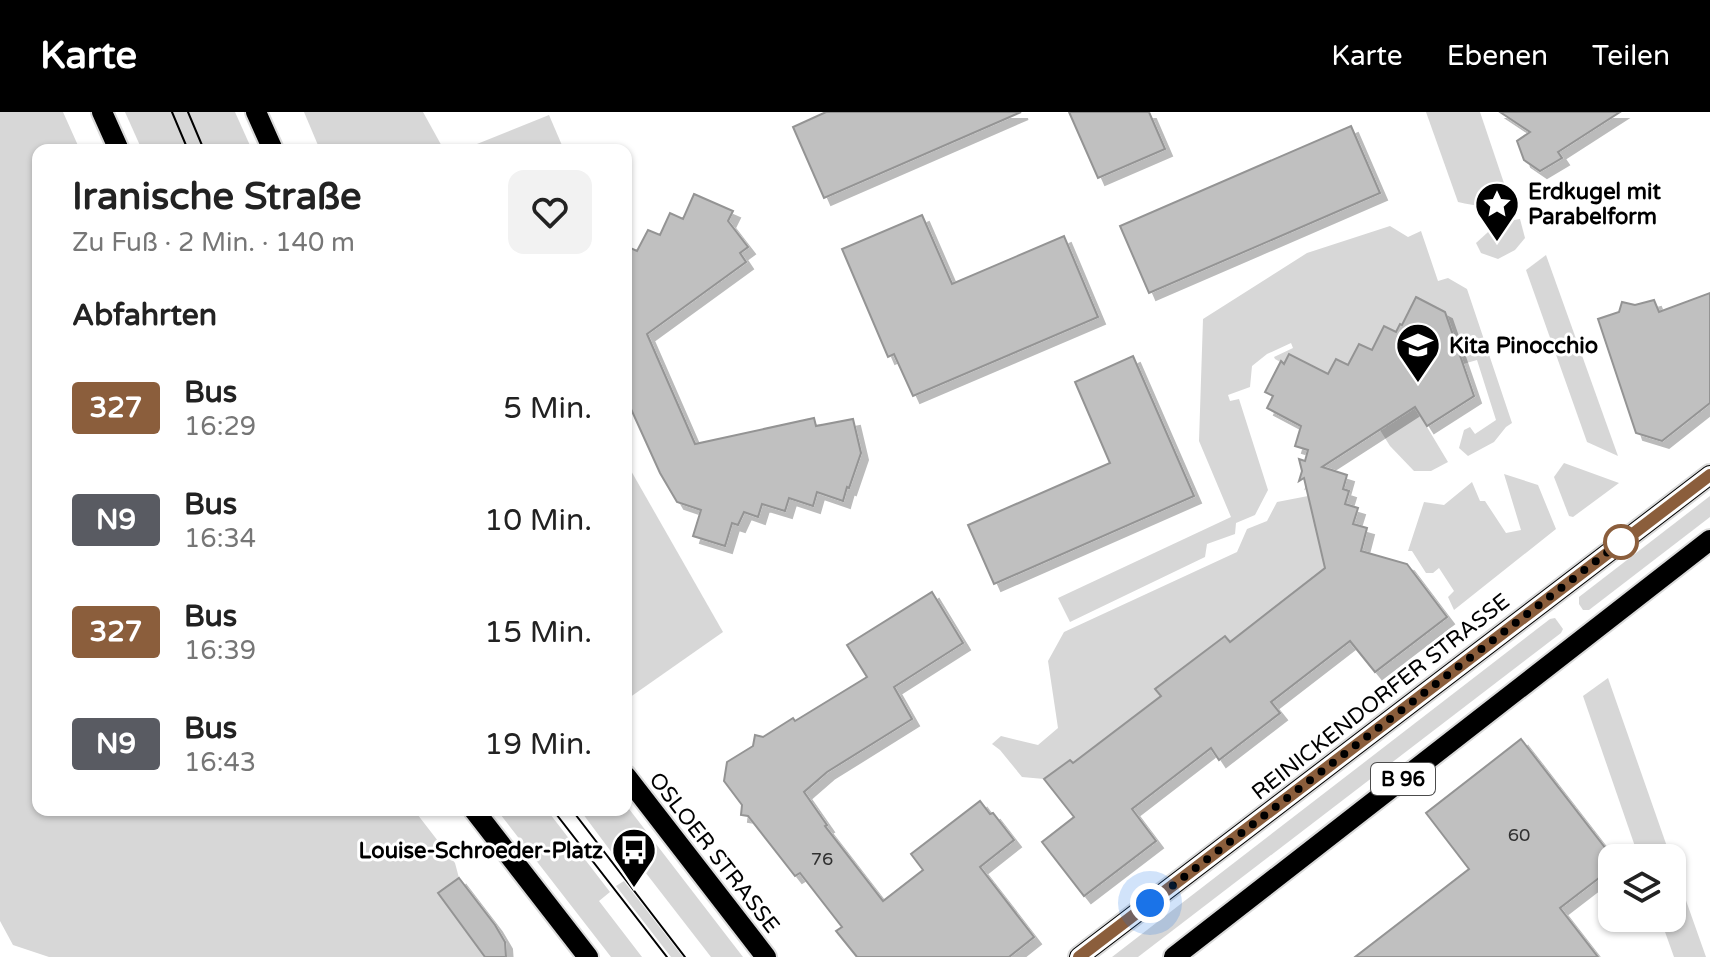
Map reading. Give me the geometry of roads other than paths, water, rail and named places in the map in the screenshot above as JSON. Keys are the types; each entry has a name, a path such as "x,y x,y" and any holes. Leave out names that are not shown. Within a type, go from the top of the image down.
{"main road":[{"path":"102,112 116,144"},
{"path":"256,112 270,144"},
{"name":"REINICKENDORFER STRASSE","path":"1079,957 1710,475"},
{"name":"B 96","path":"1174,957 1710,540"},
{"name":"OSLOER STRASSE","path":"632,784 766,957"},
{"path":"479,816 588,957"}],"tram line":[{"path":"172,112 185,144"},
{"path":"188,112 201,144"},
{"path":"558,816 667,957"},
{"path":"577,816 685,957"}],"place":[{"name":"Erdkugel mit Parabelform","path":"1497,243"},
{"name":"Kita Pinocchio","path":"1418,384"},
{"name":"Louise-Schroeder-Platz","path":"634,889"}]}
